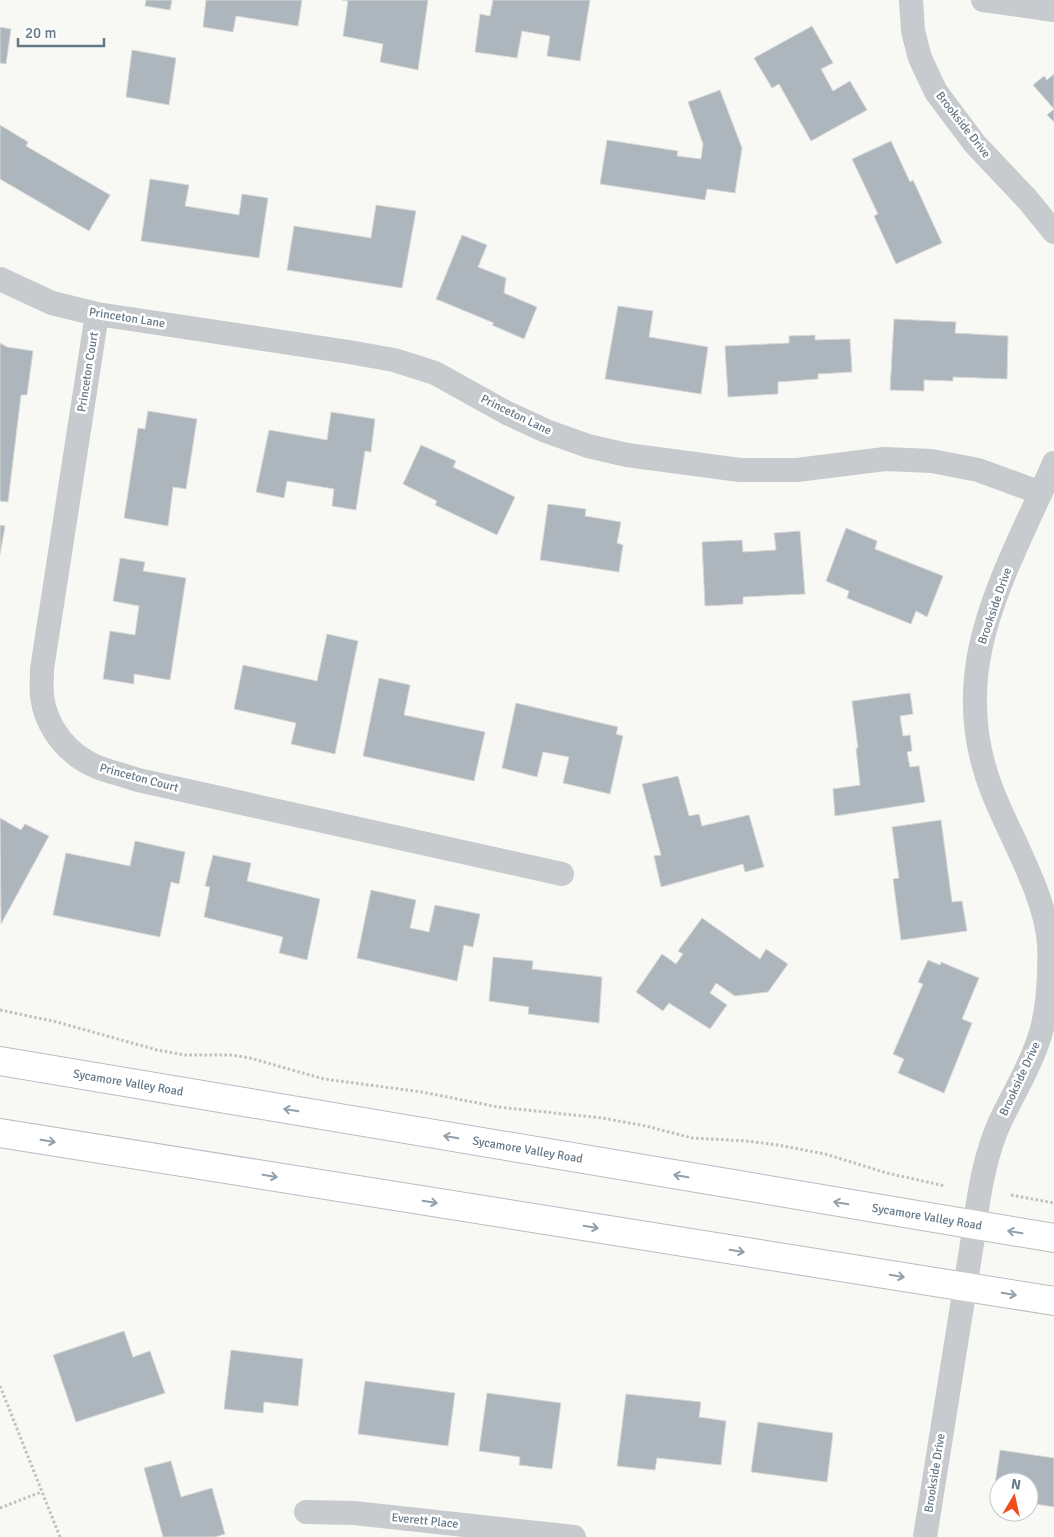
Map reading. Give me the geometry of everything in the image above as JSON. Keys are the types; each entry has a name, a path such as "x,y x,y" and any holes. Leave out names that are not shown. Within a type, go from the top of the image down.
{"main road":[{"name":"Sycamore Valley Road","path":"0,1061 1054,1238"},
{"path":"0,1133 1054,1301"}],"street":[{"name":"Brookside Drive","path":"911,0 913,31 920,58 936,92 975,144 1028,199 1054,232"},
{"path":"983,0 1054,10"},
{"name":"Princeton Lane","path":"0,279 52,303 97,314 394,360 435,373 507,413 546,431 588,446 627,455 740,470 797,470 885,459 932,461 978,470 1041,493"},
{"name":"Princeton Court","path":"97,314 42,669 42,696 48,718 56,734 72,752 96,767 138,780 562,874"},
{"name":"Brookside Drive","path":"925,1537 975,1225 979,1188 999,1125 1036,1048 1045,1019 1049,978 1048,907 1023,859 992,791 976,728 974,694 976,668 998,589 1054,463"},
{"name":"Everett Place","path":"306,1512 354,1513 516,1534 574,1537"}],"path":[{"path":"0,1010 57,1022 157,1050 185,1055 232,1055 250,1058 324,1079 422,1092 498,1107 602,1118 646,1126 692,1138 778,1145 825,1154 887,1173 945,1186"},
{"path":"1011,1195 1054,1203"},
{"path":"0,1386 60,1537"},
{"path":"0,1508 42,1492"}],"building":[{"path":"146,0 172,0 170,10 145,6"},
{"path":"206,0 302,0 298,26 236,16 233,32 203,27"},
{"path":"342,0 428,0 418,70 380,62 383,44 343,36 348,1"},
{"path":"493,0 590,0 580,61 547,56 550,36 522,31 517,58 475,52 480,14 490,16"},
{"path":"812,26 833,63 821,69 833,91 850,81 867,110 811,141 779,84 772,88 754,58"},
{"path":"0,27 11,29 6,64 0,63"},
{"path":"132,50 176,58 169,105 126,97"},
{"path":"1054,74 1054,109 1033,85 1044,76 1047,80"},
{"path":"720,90 742,148 735,193 707,189 705,200 600,184 607,140 678,151 677,156 701,159 703,144 688,102"},
{"path":"1054,109 1054,122 1047,115"},
{"path":"0,125 28,142 26,146 110,195 89,231 0,179"},
{"path":"891,141 910,182 913,180 942,243 896,264 874,216 878,214 852,159"},
{"path":"150,179 189,185 185,206 239,215 242,194 268,198 259,258 141,241"},
{"path":"376,205 416,211 402,288 287,270 294,226 371,238"},
{"path":"462,235 487,245 478,267 506,278 504,293 537,307 524,339 492,325 494,323 436,299"},
{"path":"618,306 653,311 649,337 708,347 701,394 605,379"},
{"path":"894,319 956,322 955,333 1008,336 1007,379 953,377 953,381 924,380 924,391 890,390"},
{"path":"815,335 815,340 850,339 852,372 818,374 818,379 778,382 778,394 728,397 725,346 789,343 789,336"},
{"path":"0,343 7,347 33,351 27,395 21,395 8,502 0,501"},
{"path":"148,411 197,419 186,489 173,487 168,526 124,518 138,428 145,429"},
{"path":"331,412 375,419 371,452 365,451 356,510 332,506 334,489 287,481 284,498 256,492 269,430 327,440"},
{"path":"421,445 456,461 453,467 515,497 497,535 435,505 437,501 403,484"},
{"path":"548,504 586,509 585,516 621,522 617,543 623,545 619,572 540,560"},
{"path":"0,525 5,526 0,555"},
{"path":"846,528 877,541 875,549 943,576 927,617 916,611 911,624 847,598 849,591 826,581"},
{"path":"800,531 805,594 743,597 743,604 705,606 702,542 742,540 743,552 776,550 774,533"},
{"path":"120,558 145,562 143,571 186,578 170,680 134,674 134,684 103,679 110,631 135,635 139,606 113,601"},
{"path":"327,634 358,641 335,754 291,744 296,723 234,709 243,665 317,681"},
{"path":"379,678 410,685 404,715 485,732 474,781 363,756"},
{"path":"910,693 913,714 900,716 903,736 910,735 912,751 907,752 910,767 919,766 925,802 835,816 833,789 860,785 856,748 858,748 852,701"},
{"path":"516,703 618,727 616,734 623,736 610,794 563,783 569,757 543,752 537,777 502,768"},
{"path":"678,776 689,816 699,814 702,826 749,815 764,867 745,872 743,864 661,887 654,856 661,855 642,784"},
{"path":"0,818 21,830 25,824 49,836 1,924"},
{"path":"941,820 952,902 962,901 967,931 901,940 893,879 899,878 892,827"},
{"path":"135,841 185,852 179,884 171,882 160,937 53,915 66,853 130,866"},
{"path":"213,855 251,863 247,881 320,899 307,960 279,953 283,937 204,917 210,887 205,886"},
{"path":"371,890 416,900 410,928 429,932 435,905 480,914 473,947 464,945 457,981 357,958"},
{"path":"702,918 760,959 766,949 788,964 768,992 735,996 716,983 710,993 727,1005 710,1029 669,1003 663,1011 636,992 662,954 676,964 683,954 678,951"},
{"path":"493,957 533,961 532,969 602,977 599,1023 528,1014 529,1007 489,1001"},
{"path":"928,960 940,965 941,962 979,978 962,1019 972,1023 944,1093 898,1073 904,1059 893,1054 923,984 918,982"},
{"path":"124,1331 133,1357 150,1351 165,1393 76,1422 53,1355"},
{"path":"231,1350 303,1359 298,1406 264,1402 263,1413 224,1409"},
{"path":"365,1381 455,1393 448,1446 358,1434"},
{"path":"487,1393 561,1403 552,1469 519,1465 520,1457 479,1451"},
{"path":"626,1394 701,1402 699,1417 726,1421 721,1465 657,1458 655,1470 617,1466"},
{"path":"758,1422 833,1433 827,1482 751,1472"},
{"path":"1000,1450 1054,1458 1054,1507 1039,1505 1039,1472 997,1472"},
{"path":"171,1461 181,1497 212,1488 225,1534 215,1537 163,1537 144,1468"}]}
